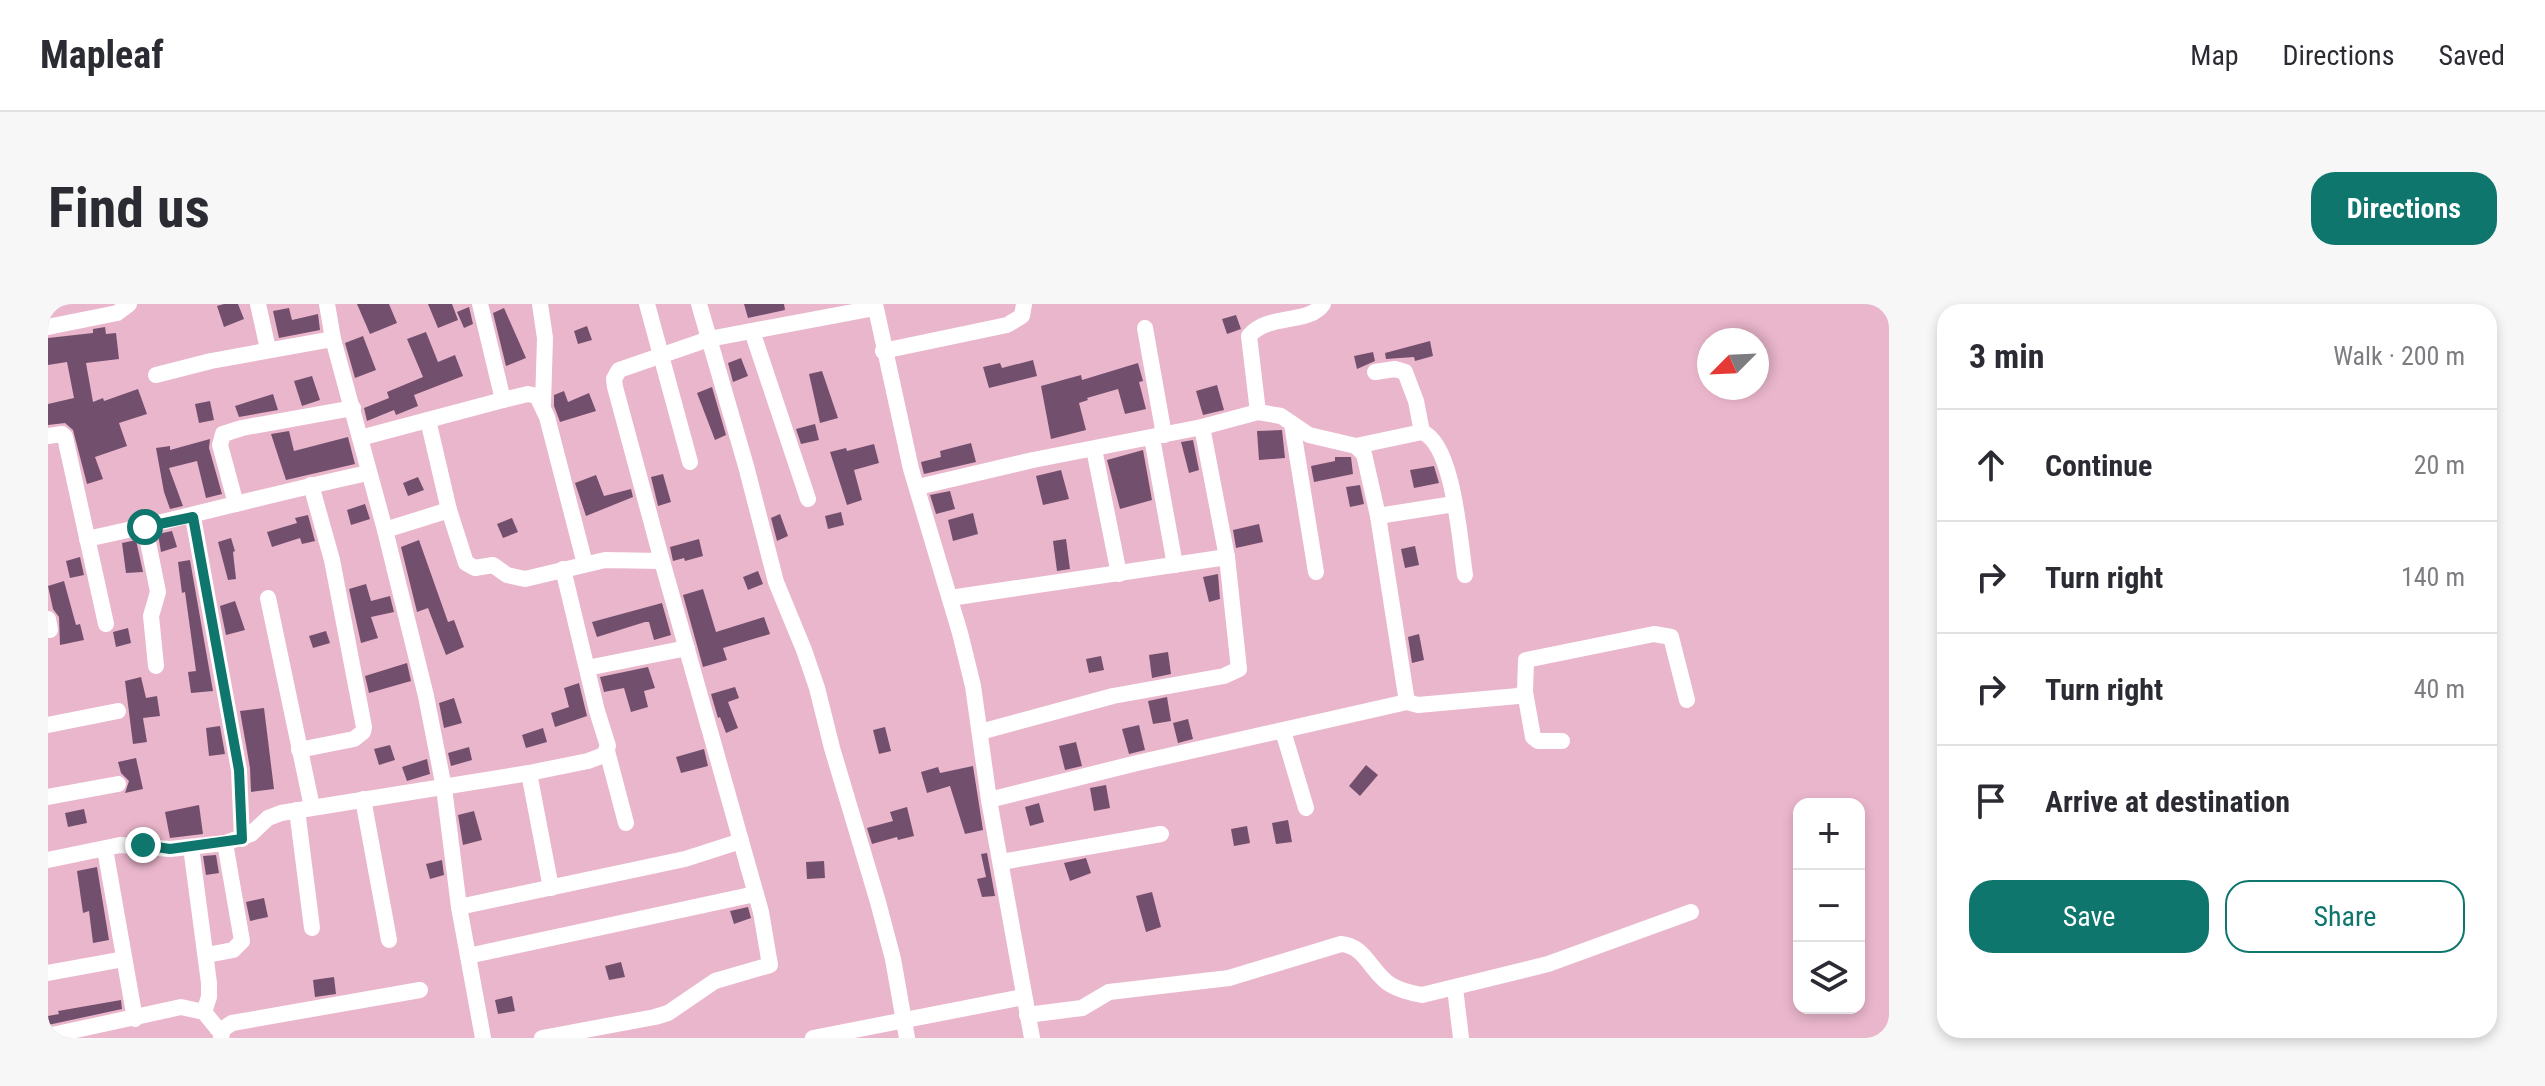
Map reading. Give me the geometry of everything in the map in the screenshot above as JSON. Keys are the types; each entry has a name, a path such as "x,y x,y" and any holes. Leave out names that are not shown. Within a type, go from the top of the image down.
{"street":[{"path":"48,327 117,313 129,304"},
{"path":"258,304 268,349"},
{"path":"327,304 333,339 426,696 444,788 459,907 483,1038"},
{"path":"480,304 503,400"},
{"path":"540,304 545,338 543,404 585,564"},
{"path":"647,304 690,462"},
{"path":"699,304 776,582 817,688 893,959 906,1030"},
{"path":"883,351 1007,325 1022,316 1024,304"},
{"path":"1258,412 1249,336 1265,324 1312,314 1323,304"},
{"path":"542,1038 668,1013 715,981 770,965 741,841 614,379 619,370 709,339 875,306 911,469 973,686 989,800 1032,1038"},
{"path":"1145,328 1175,565"},
{"path":"752,331 808,499"},
{"path":"156,375 268,349 333,339"},
{"path":"1375,372 1395,369 1405,372 1412,386 1422,432"},
{"path":"360,438 528,394 537,396 543,404"},
{"path":"236,504 220,445 223,434 353,408"},
{"path":"918,487 1033,460 1202,427 1258,412 1281,416 1309,435 1356,446 1422,432 1429,434 1441,451 1454,504 1465,575"},
{"path":"428,420 449,510 463,556 470,567 493,565 516,579 605,560 662,561"},
{"path":"1292,424 1316,572"},
{"path":"980,732 1113,696 1234,673 1239,669 1227,557 1202,427"},
{"path":"48,436 62,434 65,437 106,624"},
{"path":"1356,446 1364,454 1378,516 1407,702"},
{"path":"1094,449 1119,574"},
{"path":"87,539 193,517 368,473"},
{"path":"299,750 354,739 363,732 364,727 332,560 311,485"},
{"path":"1378,516 1454,504"},
{"path":"385,530 449,510"},
{"path":"193,517 239,770 242,839"},
{"path":"145,527 158,592 151,616 156,666"},
{"path":"950,598 1227,557"},
{"path":"563,569 626,823"},
{"path":"268,598 299,750 312,928"},
{"path":"1562,741 1538,741 1533,737 1525,692 1524,663 1531,658 1666,634 1674,642 1687,700"},
{"path":"587,668 687,648"},
{"path":"989,800 1407,702 1418,705 1518,696 1525,692"},
{"path":"48,725 118,711"},
{"path":"1283,731 1306,808"},
{"path":"48,860 130,844 156,848 225,843 242,839 257,830 268,818 304,808 529,773 588,761 607,751"},
{"path":"529,773 551,888"},
{"path":"48,797 118,784"},
{"path":"363,799 389,940"},
{"path":"1001,862 1161,834"},
{"path":"459,907 685,859 741,841"},
{"path":"207,955 233,950 242,941 225,843"},
{"path":"191,847 207,955 209,997 204,1012"},
{"path":"105,849 135,1019"},
{"path":"468,956 755,894"},
{"path":"1027,1015 1082,1008 1109,992 1229,978 1341,944 1353,945 1389,984 1405,992 1422,995 1548,964 1691,912"},
{"path":"48,973 124,959"},
{"path":"1455,988 1461,1038"},
{"path":"48,1036 181,1007 204,1012 221,1035 232,1023 420,990"},
{"path":"813,1038 906,1030 1023,997"}],"building":[{"path":"238,304 244,319 224,327 217,306"},
{"path":"357,304 389,304 397,323 370,334"},
{"path":"428,304 452,304 458,320 438,328"},
{"path":"744,304 784,304 785,310 748,318"},
{"path":"469,307 473,324 464,328 457,312"},
{"path":"289,308 292,320 318,314 320,330 279,338 273,311"},
{"path":"504,308 526,358 506,366 493,313"},
{"path":"1236,315 1241,329 1227,334 1222,319"},
{"path":"587,326 592,340 578,344 574,331"},
{"path":"105,327 106,334 116,333 119,359 86,363 93,402 138,389 147,414 119,423 127,446 95,457 103,479 87,484 73,430 65,423 48,425 48,404 74,398 67,362 48,365 48,338 93,333 93,329"},
{"path":"426,332 438,362 455,355 463,376 414,395 418,406 396,415 394,410 367,421 364,408 389,398 387,392 423,377 407,339"},
{"path":"363,336 376,370 355,378 345,343"},
{"path":"1430,341 1433,356 1415,361 1414,357 1386,359 1385,353"},
{"path":"1373,352 1375,361 1357,369 1354,356"},
{"path":"741,358 748,376 733,382 728,363"},
{"path":"1033,360 1037,376 989,388 983,367 1000,363 1002,368"},
{"path":"1138,363 1146,409 1125,414 1118,389 1087,398 1079,403 1086,430 1051,439 1041,386 1081,375 1082,380"},
{"path":"822,371 838,418 820,423 809,374"},
{"path":"312,376 320,400 302,406 294,381"},
{"path":"1217,385 1224,410 1203,415 1196,391"},
{"path":"712,387 726,435 715,440 697,393"},
{"path":"564,391 568,402 589,393 596,411 560,422 554,395"},
{"path":"273,394 278,410 239,417 235,406"},
{"path":"210,401 214,420 199,423 195,404"},
{"path":"815,424 819,440 801,444 796,429"},
{"path":"1282,430 1285,458 1259,460 1257,431"},
{"path":"289,431 294,451 348,437 355,464 286,480 271,434"},
{"path":"210,439 209,448 222,494 206,498 197,461 169,468 183,506 170,509 156,448 170,446 170,450"},
{"path":"1193,440 1199,470 1189,473 1181,442"},
{"path":"971,443 976,462 924,474 921,462 941,457 940,451"},
{"path":"874,444 879,463 854,470 862,500 847,505 830,452"},
{"path":"1143,450 1152,500 1120,509 1107,460"},
{"path":"1335,457 1351,457 1353,474 1314,482 1311,466 1335,461"},
{"path":"1434,466 1439,483 1414,488 1410,470"},
{"path":"1061,470 1069,499 1043,505 1036,476"},
{"path":"663,474 671,502 658,506 651,477"},
{"path":"596,475 604,496 631,489 633,497 586,516 575,483"},
{"path":"418,477 424,490 408,496 403,483"},
{"path":"1360,485 1364,504 1350,507 1346,487"},
{"path":"950,491 955,509 936,514 930,495"},
{"path":"365,504 370,519 351,525 347,510"},
{"path":"841,512 844,525 828,529 825,516"},
{"path":"973,513 978,534 953,541 948,520"},
{"path":"780,514 788,536 777,541 771,518"},
{"path":"308,515 315,541 302,544 300,538 272,547 267,532 297,523 295,518"},
{"path":"512,518 518,532 503,538 497,524"},
{"path":"1259,524 1263,542 1236,548 1233,530"},
{"path":"172,531 177,547 161,552 158,534"},
{"path":"231,538 236,579 228,580 218,542"},
{"path":"699,539 703,556 673,561 670,547"},
{"path":"1066,539 1070,569 1057,571 1053,541"},
{"path":"136,540 143,572 126,573 122,543"},
{"path":"419,540 448,622 454,620 464,647 446,655 428,608 417,612 401,547"},
{"path":"1415,546 1419,565 1405,568 1401,549"},
{"path":"80,557 84,575 70,578 66,561"},
{"path":"190,560 213,691 191,693 188,672 196,671 178,562"},
{"path":"758,571 763,584 748,590 743,577"},
{"path":"1218,574 1220,599 1209,602 1203,577"},
{"path":"64,581 76,625 80,624 84,640 60,645 59,617 53,609 48,586"},
{"path":"366,584 371,601 390,596 394,612 371,617 378,638 361,643 349,589"},
{"path":"703,589 716,632 764,617 770,634 723,648 727,660 703,667 683,595"},
{"path":"235,601 245,630 226,635 220,606"},
{"path":"662,603 671,635 654,640 649,622 645,622 597,637 592,622"},
{"path":"128,628 131,643 116,647 113,632"},
{"path":"326,631 330,643 313,648 309,636"},
{"path":"1419,634 1424,660 1412,663 1408,637"},
{"path":"1168,652 1171,674 1152,678 1149,655"},
{"path":"1101,656 1104,670 1089,673 1086,659"},
{"path":"407,663 411,681 369,693 365,676"},
{"path":"648,667 655,688 644,691 648,707 631,712 624,688 604,692 600,677"},
{"path":"141,677 146,698 157,696 160,716 143,718 147,742 133,744 125,681"},
{"path":"579,683 587,716 555,727 551,713 569,707 564,688"},
{"path":"735,687 739,698 728,702 738,728 726,733 711,694"},
{"path":"1167,697 1171,721 1153,724 1148,701"},
{"path":"454,698 462,723 444,728 439,703"},
{"path":"264,708 274,789 251,792 240,711"},
{"path":"1188,719 1193,739 1178,743 1173,723"},
{"path":"1139,725 1145,750 1129,754 1122,729"},
{"path":"220,726 225,754 209,756 206,728"},
{"path":"885,727 891,751 879,754 873,730"},
{"path":"543,728 547,742 526,748 522,735"},
{"path":"1076,742 1082,766 1065,770 1059,746"},
{"path":"390,745 395,760 379,765 374,749"},
{"path":"469,747 472,760 451,766 448,753"},
{"path":"704,749 708,766 681,773 676,757"},
{"path":"136,758 143,789 125,793 129,781 121,773 118,762"},
{"path":"427,759 430,774 407,781 402,767"},
{"path":"1366,765 1378,775 1360,796 1349,786"},
{"path":"973,766 983,830 965,834 950,786 927,793 921,772 938,767 940,773"},
{"path":"1106,785 1110,808 1094,811 1090,788"},
{"path":"1039,803 1044,822 1030,826 1025,807"},
{"path":"199,805 203,834 170,838 165,812"},
{"path":"907,807 914,836 872,844 867,828 893,821 890,812"},
{"path":"84,809 87,823 68,827 65,813"},
{"path":"474,811 482,840 463,845 458,815"},
{"path":"1288,820 1292,842 1276,844 1272,823"},
{"path":"1247,826 1250,843 1234,846 1231,829"},
{"path":"987,853 995,896 982,897 977,879 986,877 981,854"},
{"path":"216,855 219,873 206,875 203,856"},
{"path":"1086,858 1091,873 1070,881 1064,863"},
{"path":"442,860 444,875 430,879 426,864"},
{"path":"824,861 825,878 807,879 806,862"},
{"path":"97,867 109,940 93,943 89,911 83,913 77,871"},
{"path":"1152,892 1161,927 1146,932 1136,896"},
{"path":"264,898 268,917 250,921 246,902"},
{"path":"748,907 751,918 734,924 730,911"},
{"path":"621,962 625,977 609,980 605,966"},
{"path":"334,977 336,994 315,997 313,980"},
{"path":"512,996 515,1011 498,1014 495,1000"},
{"path":"121,1000 122,1009 48,1025 48,1016 59,1014 58,1011"}],"route":[{"path":"143,845 170,849 242,839 239,770 193,517 145,527"}]}
